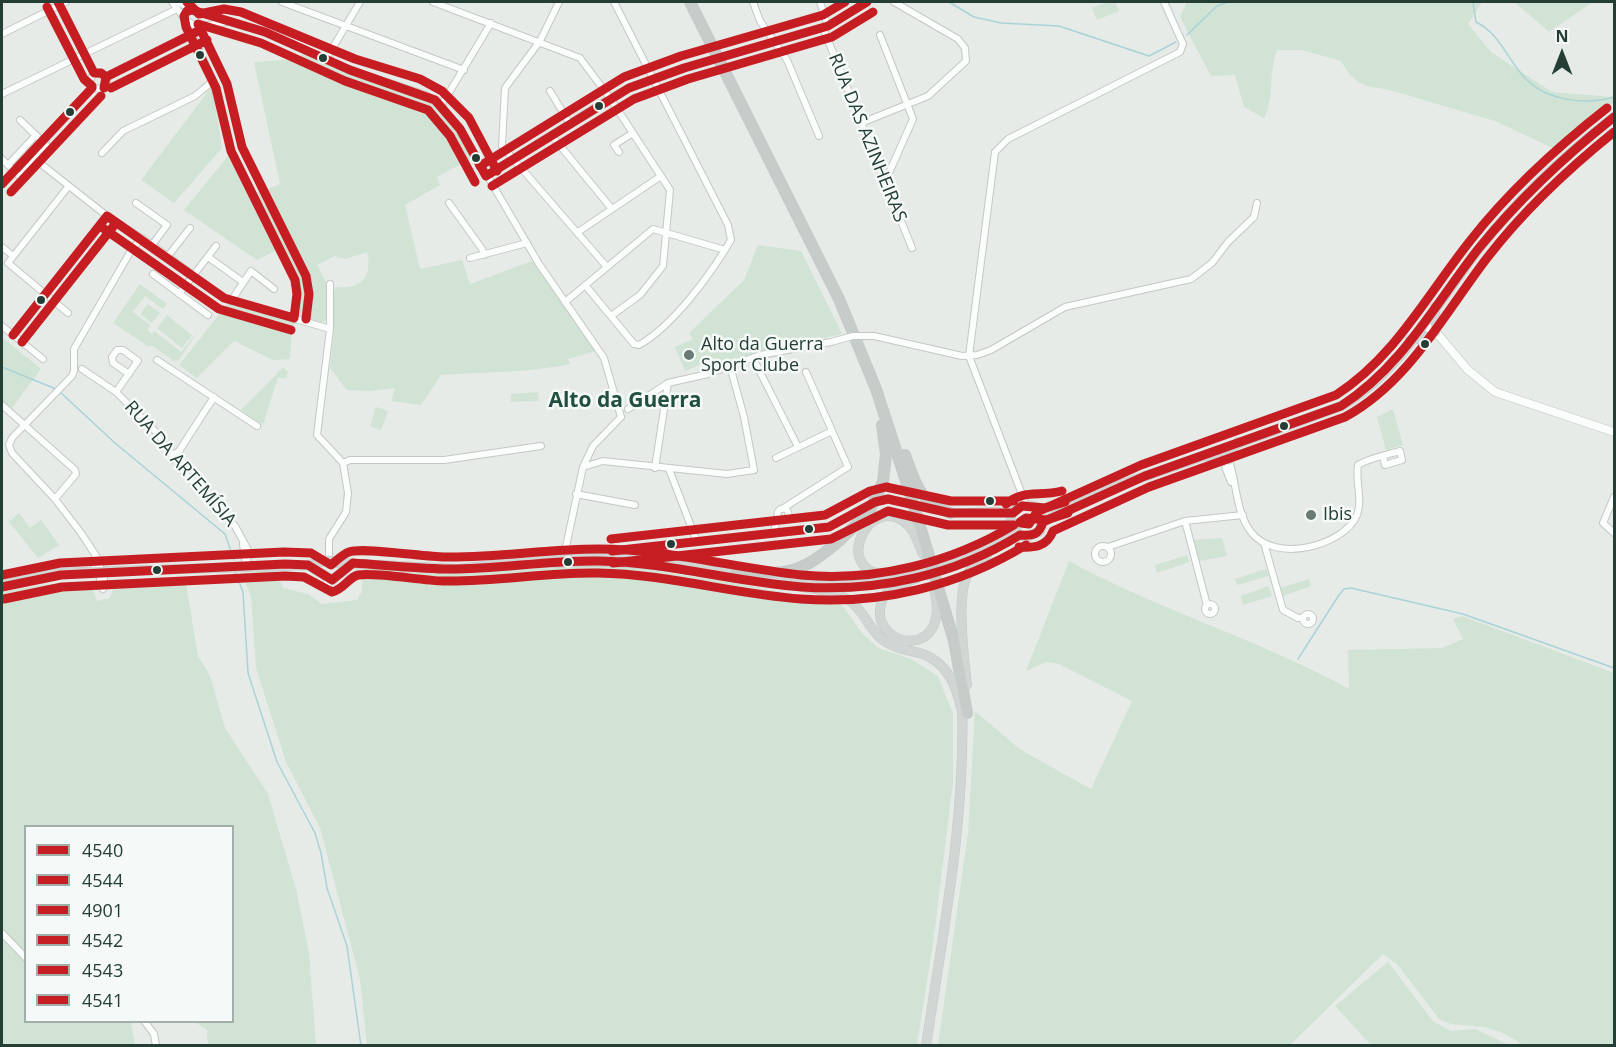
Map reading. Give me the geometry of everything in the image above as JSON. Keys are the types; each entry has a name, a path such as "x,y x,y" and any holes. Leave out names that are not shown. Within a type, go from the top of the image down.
{"highway":[{"path":"690,2 839,299 918,490 931,505 950,513"},
{"path":"777,179 785,201 835,302 904,481"},
{"path":"876,389 954,640 965,713"},
{"path":"736,571 771,573 798,570 816,561 870,512 883,482 886,454 880,416"}],"main road":[{"path":"936,588 938,612 933,629 919,639 899,639 889,633 881,621 882,599 892,588 915,576 987,550 1005,537 1011,526 1013,513 1031,506 1045,508 1145,476 1352,400 1383,376 1509,213 1562,160 1614,117"},
{"path":"1410,340 1434,334 1435,307"},
{"path":"1200,455 1214,456 1225,461 1238,442"},
{"path":"1011,526 1020,535 1027,537 1036,534 1043,522 1145,476"},
{"path":"1031,506 1043,522"},
{"path":"915,576 879,574 867,568 858,550 862,531 871,522 881,518 903,522 912,530 926,554"},
{"path":"926,1046 957,831 966,785 964,586 971,570 987,555 1020,535"},
{"path":"503,565 584,554 668,559 788,580 833,582 915,576"},
{"path":"802,587 866,586 915,576 987,555"},
{"path":"2,581 26,575 308,565 330,562 445,569 591,561 626,562 802,587 841,595 860,610 882,639 924,655 943,667 954,682 965,713"},
{"path":"330,562 331,577"},
{"path":"330,562 331,577"},
{"path":"331,577 353,563"},
{"path":"308,565 331,577"},
{"path":"2,587 60,575"}],"street":[{"path":"172,2 265,32 326,59 426,95 441,105 460,129 527,243 604,358 629,415 621,417 593,446 583,467 564,556"},
{"path":"282,2 464,70"},
{"path":"326,59 360,2"},
{"path":"433,2 582,60 670,190 661,270 640,295 611,316"},
{"path":"559,2 540,42 510,79 504,93 502,146 607,267"},
{"path":"585,285 634,344 641,344 675,314 731,240 728,225 614,2"},
{"path":"753,2 759,21 787,60 819,136"},
{"name":"RUA DAS AZINHEIRAS","path":"820,2 826,27 861,123 912,248"},
{"path":"486,176 610,99 695,64 826,27 867,2"},
{"path":"861,123 928,96 962,66 967,55 958,39 894,2"},
{"path":"1031,506 969,356 998,147 1180,52 1182,44 1164,2"},
{"path":"2,34 61,3 94,73"},
{"path":"177,5 213,81 231,151 295,280 297,294 294,318"},
{"path":"2,94 84,56 177,5"},
{"path":"185,19 187,11 192,10"},
{"path":"106,78 191,36 206,25 208,18 204,14"},
{"path":"185,19 194,26 230,21"},
{"path":"441,105 491,23"},
{"path":"880,35 913,119 889,173 882,176"},
{"path":"92,88 102,89 106,84 106,78 101,73 94,73"},
{"path":"92,88 90,78 94,73"},
{"path":"102,153 123,131 195,96 213,81"},
{"path":"2,184 92,88"},
{"path":"550,91 570,124"},
{"path":"2,159 20,177 46,146 20,120"},
{"path":"619,152 614,145 633,133"},
{"path":"8,165 36,135"},
{"path":"552,136 612,209"},
{"path":"36,160 107,216 231,301 330,329"},
{"path":"578,232 661,176"},
{"path":"10,266 8,260 68,187"},
{"path":"136,203 167,225 152,245"},
{"path":"449,203 484,255"},
{"path":"625,408 668,383 730,366 753,357 853,336 874,336 969,356 992,351 1065,307 1191,279 1212,262 1228,242 1254,217 1257,203"},
{"path":"13,335 107,216"},
{"path":"168,256 190,228"},
{"path":"565,302 651,231 666,231 725,250"},
{"path":"101,573 101,566 95,555 55,499 10,450 10,442 74,371 74,349 132,249 142,238"},
{"path":"470,258 527,243"},
{"path":"179,294 216,246"},
{"path":"2,247 12,255"},
{"path":"208,257 243,282"},
{"path":"2,260 68,313"},
{"path":"231,301 250,272 274,289"},
{"path":"153,274 208,315"},
{"path":"330,284 330,329 317,435 343,463 348,502 329,539 330,562"},
{"path":"1422,324 1480,381 1495,392 1614,432"},
{"path":"2,326 44,359"},
{"path":"116,392 129,374 137,360 123,350 117,350 112,357 113,363 129,374"},
{"path":"753,357 798,447"},
{"path":"157,360 257,426"},
{"path":"583,467 603,461 655,468 738,474 754,470 744,417 730,366"},
{"name":"RUA DA ARTEMÍSIA","path":"82,369 116,392 158,434 185,474 236,526 248,550 247,566"},
{"path":"773,534 778,516 782,519 788,517 788,510 782,509 848,467 806,372"},
{"path":"655,468 668,383"},
{"path":"172,455 179,451 214,398"},
{"path":"2,405 75,470 76,474 55,499"},
{"path":"776,458 832,431"},
{"path":"343,463 350,460 461,459 540,446"},
{"path":"1221,448 1243,515 1251,532 1274,549 1294,551 1341,534 1354,521 1359,507 1358,465 1383,456"},
{"path":"669,469 697,542"},
{"path":"576,494 635,505"},
{"path":"1614,497 1603,523 1614,533"},
{"path":"584,554 829,527 875,502 888,499 950,513 995,511 1013,513"},
{"path":"1108,547 1185,521 1243,515"},
{"path":"1185,521 1204,603 1207,605"},
{"path":"1264,543 1284,610 1298,618 1303,618"},
{"path":"2,933 24,956"},
{"path":"146,1023 154,1034 156,1046"}],"green space":[{"path":"1107,2 1115,2 1119,11 1097,20 1092,8"},
{"path":"1187,2 1482,2 1468,24 1491,52 1552,92 1614,97 1614,103 1557,150 1495,121 1386,89 1364,85 1354,79 1341,61 1302,50 1277,50 1269,102 1264,118 1244,107 1235,75 1211,76 1180,17"},
{"path":"1514,2 1593,2 1549,32"},
{"path":"303,52 381,84 422,97 451,120 472,158 437,177 440,185 405,205 420,269 462,260 470,284 532,261 596,351 568,359 570,364 554,367 441,375 421,405 391,401 395,388 369,391 347,390 330,368 334,332 333,291 337,287 359,284 363,280 368,268 367,252 345,259 335,256 317,265 328,286 327,320 321,322 299,316 301,294 298,278 257,193 280,184 254,62 299,59"},
{"path":"212,86 222,148 174,203 141,180"},
{"path":"228,156 277,250 257,260 184,210"},
{"path":"758,245 801,251 842,334 757,352 707,369 704,363 685,371 675,347 693,339 689,333 744,280"},
{"path":"140,284 167,304 163,309 145,296 133,312 150,325 147,330 152,334 154,331 181,352 198,331 179,360 174,361 151,345 149,347 113,323"},
{"path":"228,303 296,323 292,327 290,359 273,360 234,341 197,378 179,365"},
{"path":"148,304 160,313 152,323 140,314"},
{"path":"167,315 192,335 182,348 157,328"},
{"path":"2,337 41,369 9,412 2,405"},
{"path":"283,367 288,372 286,379 278,377 263,425 241,410"},
{"path":"538,392 539,401 511,402 511,394"},
{"path":"376,407 388,411 381,430 370,426"},
{"path":"1393,409 1403,445 1386,450 1377,417"},
{"path":"19,513 30,528 41,520 59,545 38,558 9,522 8,518 10,521"},
{"path":"1222,538 1227,556 1199,561 1194,540"},
{"path":"1187,555 1189,562 1157,573 1155,565"},
{"path":"1069,561 1138,595 1315,671 1349,689 1348,650 1442,648 1463,639 1453,619 1462,616 1614,673 1614,1045 1524,1045 1503,1033 1484,1027 1451,1024 1439,1019 1397,964 1383,954 1290,1045 938,1045 968,833 975,711 1021,750 1091,789 1132,701 1059,664 1046,662 1026,671"},
{"path":"597,564 720,581 842,605 862,633 878,648 911,659 938,676 953,714 953,783 933,944 917,1045 367,1045 360,979 320,828 286,762 256,668 251,596 241,573 276,570 283,588 308,594 322,604 357,600 362,591 363,569 447,574"},
{"path":"1266,569 1269,576 1237,585 1235,579"},
{"path":"185,578 198,656 210,676 225,728 268,794 296,889 309,953 316,1045 208,1045 207,1030 196,1023 234,1023 234,825 24,825 24,1023 131,1023 135,1045 2,1045 2,592 41,585 90,582 97,601 110,598 116,580"},
{"path":"1309,579 1311,586 1283,596 1280,588"},
{"path":"1268,586 1272,596 1243,605 1241,596"},
{"path":"1388,962 1433,1021 1451,1031 1475,1029 1509,1045 1371,1045 1335,1006"}],"waterway":[{"path":"949,2 974,17 1001,23 1059,26 1149,56 1176,42"},
{"path":"1187,35 1217,6 1228,2"},
{"path":"1473,2 1476,22 1492,34 1520,73 1536,87 1557,97 1580,101 1614,97"},
{"path":"2,367 56,389"},
{"path":"60,392 115,443 225,534 234,560"},
{"path":"235,572 243,592 248,673 277,762 315,833 327,888 347,946 361,1046"},
{"path":"1298,659 1339,595 1344,589 1351,588 1463,614 1614,668"}],"transit line":[{"name":"4542","path":"58,2 94,73 101,73 106,77 104,88"},
{"name":"4541","path":"187,2 199,14 224,9 241,12 355,59 420,79 442,91 469,118 497,171"},
{"name":"4541","path":"480,166 624,77 681,56 823,15 845,2"},
{"name":"4542","path":"486,176 629,88 684,68 828,26 867,2"},
{"name":"4543","path":"47,7 84,79 92,86"},
{"name":"4542","path":"294,318 297,294 295,280 231,151 216,88 186,27 184,16 187,11 192,10 265,32 350,70 435,100 460,129 486,176"},
{"name":"4543","path":"492,186 634,99 688,79 832,37 873,12"},
{"name":"4543","path":"306,319 309,294 306,276 242,147 227,84 198,24 261,43 345,81 428,110 450,136 475,182"},
{"name":"4542","path":"106,77 202,29"},
{"name":"4543","path":"111,88 207,40"},
{"name":"4542","path":"2,184 92,88"},
{"name":"4543","path":"11,192 101,96"},
{"name":"4901","path":"1021,523 1029,524 1037,512 1141,465 1336,395 1357,380 1393,344 1470,241 1517,187 1607,108"},
{"name":"4540","path":"1020,535 1035,534 1040,530 1043,522 1145,476 1341,406 1363,390 1400,354 1479,248 1526,195 1614,117"},
{"name":"4544","path":"1019,547 1044,543 1053,531 1149,487 1345,417 1368,402 1407,366 1487,258 1516,223 1563,175 1614,132"},
{"name":"4542","path":"107,216 224,298 294,318"},
{"name":"4542","path":"13,335 107,216"},
{"name":"4543","path":"22,342 116,223"},
{"name":"4543","path":"100,226 219,309 291,330"},
{"name":"4901","path":"611,539 825,515 870,491 886,487 951,501 1014,501"},
{"name":"4901","path":"1006,504 1019,496 1062,491"},
{"name":"4540","path":"612,551 829,527 875,502 888,499 950,513 1013,513"},
{"name":"4540","path":"1013,513 1022,506 1045,508 1065,502"},
{"name":"4544","path":"613,563 831,539 888,511 948,525 1012,525"},
{"name":"4544","path":"1020,522 1026,518 1046,520 1068,513"},
{"name":"4901","path":"2,575 60,563 284,552 311,553 331,565 347,553 356,551 463,557 598,549 675,555 801,575 857,575 912,567 938,559 965,550 1014,525"},
{"name":"4540","path":"2,587 61,575 285,564 308,565 332,580 353,563 463,569 599,561 675,568 802,587 859,587 915,578 943,570 969,561 1020,535"},
{"name":"4544","path":"4,599 62,587 285,576 304,577 332,592 352,578 367,574 435,581 463,581 598,573 675,580 801,599 860,599 918,590 946,582 974,572 1026,545"}],"place":[{"name":"Alto da Guerra Sport Clube","path":"689,355"},
{"name":"Ibis","path":"1311,515"}],"district":[{"name":"Alto da Guerra","path":"625,401"}]}
